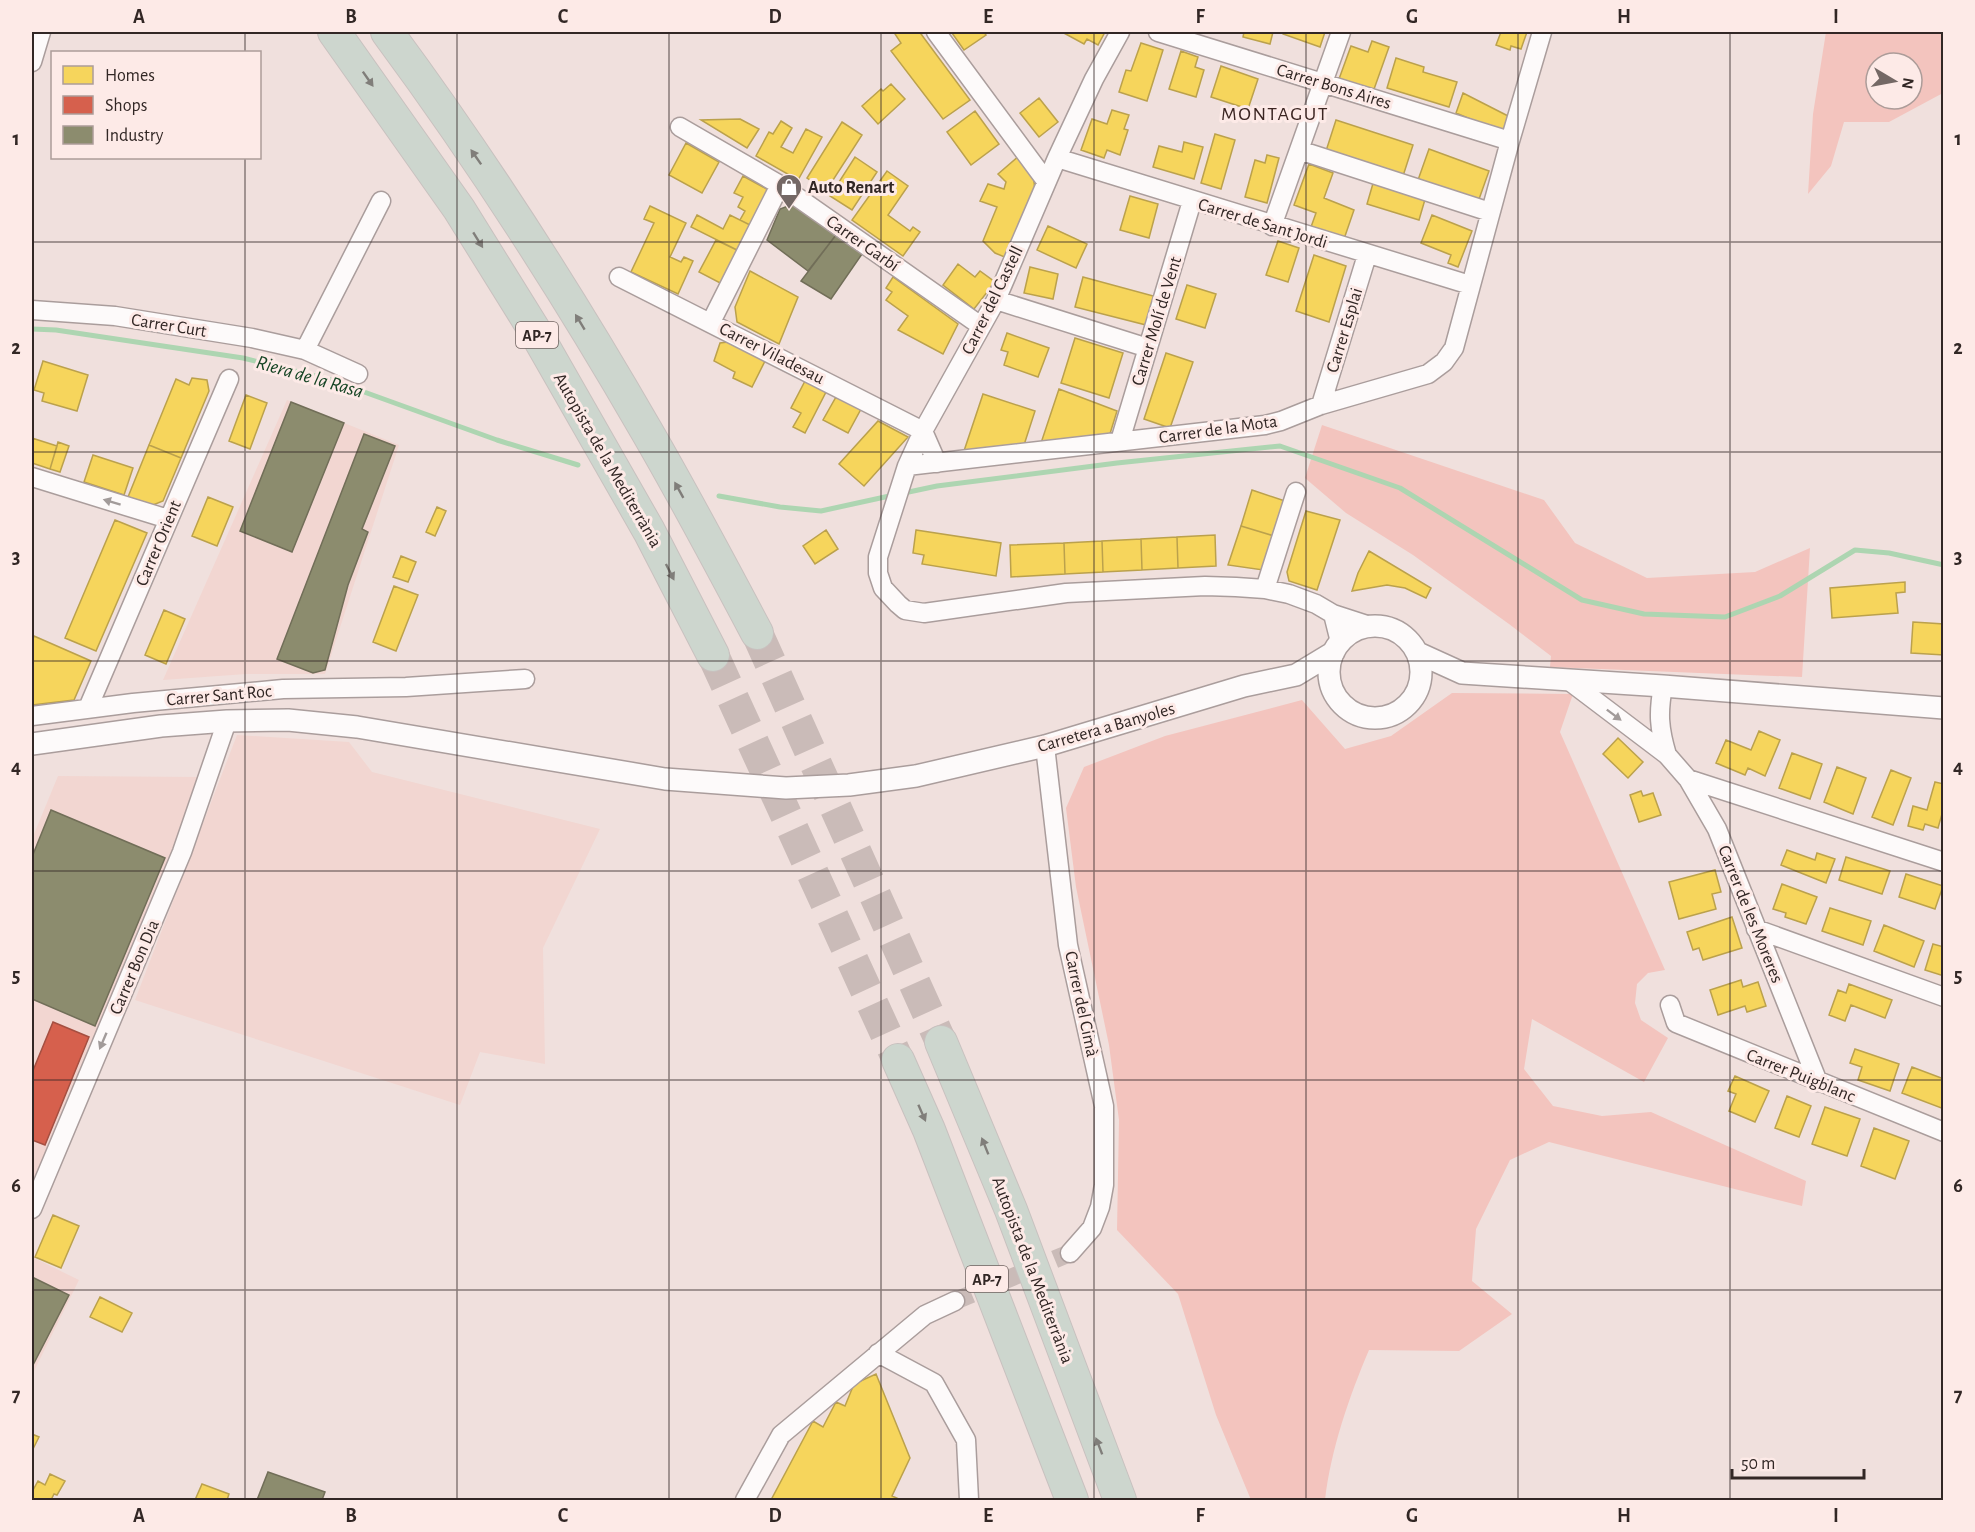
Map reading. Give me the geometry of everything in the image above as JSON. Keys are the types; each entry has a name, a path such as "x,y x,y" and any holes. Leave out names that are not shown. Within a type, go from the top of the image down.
{"highway":[{"name":"Autopista de la Mediterrània","path":"334,32 459,209 533,328 649,531 713,655"},
{"name":"AP-7","path":"387,32 483,169 565,296 652,440 757,633"},
{"name":"Autopista de la Mediterrània","path":"941,1041 1011,1210 1120,1500"},
{"name":"AP-7","path":"898,1060 943,1166 1072,1500"},
{"path":"943,1166 1055,1500"}],"street":[{"path":"32,62 41,32"},
{"path":"936,32 1046,181"},
{"name":"Carrer del Castell","path":"1120,32 1094,79 1046,181 996,300 923,431 905,474 878,557 878,573 883,588 898,604 905,610 924,613 1066,593 1205,586 1265,589"},
{"name":"Carrer Bons Aires","path":"1158,32 1510,141"},
{"path":"1272,226 1341,32"},
{"name":"Carrer de la Mota","path":"905,474 936,463 1265,425 1321,405 1428,374 1444,362 1454,348 1490,212 1542,32"},
{"name":"Carrer Garbí","path":"680,127 780,186 981,326"},
{"path":"1299,150 1490,212"},
{"name":"Carrer de Sant Jordi","path":"1057,158 1272,226 1470,285"},
{"path":"711,322 780,186"},
{"path":"305,350 381,201"},
{"name":"Carrer Molí de Vent","path":"1120,441 1192,201"},
{"name":"Carrer Esplai","path":"1321,405 1367,255"},
{"name":"Carrer Viladesau","path":"619,277 923,431"},
{"path":"996,300 1148,348"},
{"name":"Carrer Curt","path":"32,310 115,316 252,338 305,350 358,374"},
{"name":"Carrer Orient","path":"88,708 229,379"},
{"path":"923,431 936,463"},
{"path":"32,477 168,519"},
{"path":"1296,492 1265,589 1289,594 1316,604 1333,614 1370,626 1390,628 1401,633 1418,653 1422,671 1415,696"},
{"path":"1333,614 1337,647 1329,671 1336,696"},
{"path":"1337,647 1357,629 1370,626"},
{"name":"Carretera a Banyoles","path":"32,744 161,726 227,721 288,720 357,727 665,779 786,788 838,786 915,776 1045,746 1244,686 1296,675 1337,647"},
{"path":"1418,653 1462,673 1944,708"},
{"path":"1296,675 1336,696 1353,712 1375,718 1398,712 1415,696 1440,680 1462,673"},
{"name":"Carrer Sant Roc","path":"32,716 88,708 283,689 406,687 525,679"},
{"name":"Carrer de les Moreres","path":"1568,680 1667,755 1688,779 1717,829 1818,1082"},
{"name":"Carrer de les Moreres","path":"1663,686 1658,713 1660,732 1667,755"},
{"name":"Carrer Bon Dia","path":"32,1209 36,1186 182,852 227,721"},
{"name":"Carrer del Cimà","path":"1045,746 1068,945 1104,1106 1104,1185 1100,1207 1092,1228 1070,1253"},
{"path":"1688,779 1944,862"},
{"path":"1756,929 1944,997"},
{"name":"Carrer Puigblanc","path":"1670,1005 1676,1023 1944,1132"},
{"path":"745,1500 782,1435 925,1315 955,1301"},
{"path":"878,1353 933,1383 966,1440 969,1500"}],"shaded area":[{"path":"1826,32 1943,32 1943,93 1924,103 1924,51 1864,51 1864,111 1909,111 1889,122 1844,122 1831,166 1808,194 1813,114"},
{"path":"287,400 399,445 325,674 246,674 163,680"},
{"path":"1322,425 1544,500 1575,543 1647,578 1755,572 1810,548 1802,677 1550,667 1551,656 1413,555 1346,513 1305,478"},
{"path":"1452,693 1573,694 1560,732 1665,970 1648,973 1637,984 1635,1003 1641,1020 1668,1038 1644,1082 1532,1019 1524,1069 1553,1106 1602,1116 1651,1112 1806,1181 1802,1206 1549,1142 1510,1160 1476,1229 1472,1281 1512,1314 1459,1351 1369,1350 1342,1424 1325,1500 1251,1500 1216,1415 1178,1294 1117,1230 1119,1120 1109,1045 1076,887 1066,808 1084,767 1165,736 1302,700 1345,749 1391,736"},
{"path":"237,735 349,742 372,772 600,829 543,948 545,1064 480,1052 460,1105 135,1000"},
{"path":"58,776 202,777 176,854 32,1193 32,839"},
{"path":"32,1257 79,1280 32,1375"}],"building: Homes":[{"path":"896,32 925,32 921,34 970,100 943,119 891,51 901,43"},
{"path":"984,32 986,35 964,50 952,33"},
{"path":"1062,32 1105,32 1098,45 1087,39 1084,44"},
{"path":"1244,32 1273,32 1270,44 1243,37"},
{"path":"1283,32 1325,32 1320,47 1283,34"},
{"path":"1501,32 1527,32 1521,49 1511,46 1510,50 1496,45"},
{"path":"1372,41 1389,47 1373,92 1339,79 1351,46 1368,52"},
{"path":"1141,43 1163,50 1147,101 1119,92 1126,70 1131,71"},
{"path":"1181,51 1198,57 1195,67 1204,70 1196,97 1169,89"},
{"path":"1396,58 1424,67 1423,72 1457,82 1449,107 1387,88"},
{"path":"1221,66 1258,79 1248,109 1211,97"},
{"path":"891,84 905,99 878,124 862,106 881,89 883,91"},
{"path":"1463,93 1512,118 1510,128 1501,132 1456,113"},
{"path":"1039,98 1058,122 1039,137 1020,113"},
{"path":"1112,110 1129,115 1124,129 1128,130 1120,155 1107,150 1104,158 1081,150 1092,119 1107,124"},
{"path":"975,111 999,144 971,165 947,132"},
{"path":"740,119 759,129 747,148 701,120"},
{"path":"1336,120 1413,145 1403,176 1326,151"},
{"path":"781,121 792,128 781,147 793,153 806,129 822,137 798,180 756,156 769,132 773,134"},
{"path":"842,122 862,135 826,191 807,178"},
{"path":"1215,134 1235,140 1221,189 1201,183"},
{"path":"1184,142 1203,147 1194,179 1153,167 1159,146 1182,152"},
{"path":"686,143 719,162 702,193 669,175"},
{"path":"1429,149 1489,171 1478,202 1418,180"},
{"path":"1267,155 1279,158 1267,203 1245,197 1255,160 1265,163"},
{"path":"1019,156 1033,174 1035,190 1007,258 995,253 983,241 997,207 980,201 988,184 1004,189 1006,182 998,174"},
{"path":"855,157 877,172 852,210 830,196"},
{"path":"1309,164 1333,173 1324,198 1354,210 1344,239 1311,227 1316,213 1294,205"},
{"path":"887,171 908,186 888,215 910,231 913,227 920,232 903,256 852,220"},
{"path":"743,176 772,192 754,227 740,220 745,211 738,207 743,197 734,193"},
{"path":"1374,180 1426,196 1419,220 1367,204"},
{"path":"1130,196 1158,204 1149,238 1120,230"},
{"path":"650,206 686,223 670,257 681,262 684,257 693,261 678,294 631,272 654,223 644,219"},
{"path":"697,215 723,229 730,215 754,227 741,252 691,227"},
{"path":"1432,215 1472,231 1458,267 1448,263 1451,255 1421,243"},
{"path":"1048,226 1087,244 1076,268 1037,250"},
{"path":"716,240 741,252 724,285 699,272"},
{"path":"1278,241 1299,248 1288,282 1266,275"},
{"path":"1314,255 1346,266 1329,322 1296,311"},
{"path":"958,264 975,277 980,271 995,282 974,309 943,285"},
{"path":"1030,267 1058,274 1053,299 1024,293"},
{"path":"750,271 798,297 779,344 737,322 735,307"},
{"path":"893,277 958,324 943,354 898,330 908,316 886,300 892,292 886,288"},
{"path":"1083,277 1157,297 1150,326 1075,307"},
{"path":"1187,285 1216,294 1205,328 1176,319"},
{"path":"1007,333 1049,348 1038,377 1004,365 1008,352 1001,350"},
{"path":"1075,338 1123,353 1109,398 1061,383"},
{"path":"728,342 765,361 752,387 733,378 735,372 714,361 720,343"},
{"path":"1166,353 1193,362 1170,428 1144,419"},
{"path":"43,361 88,375 77,411 42,401 44,393 34,390"},
{"path":"192,378 207,380 209,391 181,458 149,445 176,379 189,385"},
{"path":"805,381 826,392 805,433 793,427 801,413 791,408"},
{"path":"1059,389 1117,411 1109,437 1040,446"},
{"path":"983,394 1035,411 1024,445 964,451"},
{"path":"246,395 267,403 250,449 229,441"},
{"path":"836,397 861,409 848,433 823,420"},
{"path":"878,421 908,437 864,486 839,464"},
{"path":"32,438 57,446 50,469 32,463"},
{"path":"58,442 69,446 60,472 50,469"},
{"path":"149,445 181,458 163,501 153,505 128,497"},
{"path":"93,455 133,468 124,495 84,482"},
{"path":"1252,490 1285,501 1274,536 1241,526"},
{"path":"208,497 233,507 217,546 192,536"},
{"path":"437,507 446,511 435,536 426,532"},
{"path":"1306,511 1340,520 1317,590 1289,581 1287,572"},
{"path":"115,520 147,533 96,651 65,638"},
{"path":"1241,526 1274,536 1263,570 1228,565"},
{"path":"826,530 838,549 815,564 803,546"},
{"path":"916,530 1001,543 996,576 922,564 924,555 913,553"},
{"path":"1215,535 1216,566 1178,568 1177,537"},
{"path":"1177,537 1178,568 1142,570 1141,539"},
{"path":"1141,539 1142,570 1103,572 1102,541"},
{"path":"1102,541 1103,572 1065,574 1064,543"},
{"path":"1064,543 1065,574 1011,577 1010,545"},
{"path":"1369,551 1431,588 1426,598 1405,588 1387,585 1352,591"},
{"path":"401,556 416,562 408,582 393,577"},
{"path":"1905,582 1905,592 1896,593 1898,613 1832,618 1830,588"},
{"path":"394,586 418,595 396,651 373,642"},
{"path":"164,610 185,619 166,664 145,655"},
{"path":"1913,622 1944,624 1944,655 1911,653"},
{"path":"34,636 91,661 74,700 32,705 32,642"},
{"path":"1759,731 1780,740 1765,776 1748,768 1745,775 1716,763 1726,740 1751,750"},
{"path":"1618,738 1643,762 1628,778 1603,754"},
{"path":"1792,753 1822,764 1810,799 1779,788"},
{"path":"1837,767 1866,778 1853,814 1824,802"},
{"path":"1891,770 1911,778 1893,825 1872,817"},
{"path":"1935,782 1944,784 1944,807 1938,828 1925,824 1923,830 1908,826 1913,806 1927,810"},
{"path":"1641,791 1643,796 1653,793 1661,815 1639,822 1630,795"},
{"path":"1787,850 1815,860 1817,853 1835,859 1826,883 1781,865"},
{"path":"1846,857 1890,871 1882,894 1839,880"},
{"path":"1715,870 1721,892 1712,894 1716,909 1679,919 1669,882"},
{"path":"1906,874 1943,886 1935,909 1899,897"},
{"path":"1782,884 1817,897 1806,924 1785,917 1786,913 1773,909"},
{"path":"1830,908 1871,921 1863,945 1822,931"},
{"path":"1732,917 1742,948 1703,960 1699,948 1693,950 1687,932"},
{"path":"1884,925 1924,941 1914,967 1874,951"},
{"path":"1933,944 1944,947 1944,976 1925,970"},
{"path":"1741,980 1743,987 1758,982 1766,1006 1747,1012 1745,1006 1718,1015 1710,990"},
{"path":"1849,984 1892,1000 1885,1018 1851,1005 1845,1021 1829,1015 1838,990 1846,993"},
{"path":"1855,1049 1899,1064 1890,1091 1858,1080 1862,1067 1850,1063"},
{"path":"1912,1067 1944,1079 1944,1109 1902,1093"},
{"path":"1735,1076 1769,1091 1755,1122 1729,1111 1736,1094 1728,1091"},
{"path":"1787,1096 1811,1106 1799,1137 1775,1128"},
{"path":"1825,1107 1860,1119 1847,1156 1812,1144"},
{"path":"1874,1128 1909,1141 1895,1179 1861,1166"},
{"path":"53,1215 79,1226 61,1268 35,1257"},
{"path":"100,1297 132,1313 122,1332 90,1317"},
{"path":"876,1374 910,1458 892,1496 901,1500 771,1500 813,1421 823,1427 836,1402 845,1406 854,1384"},
{"path":"32,1434 39,1437 32,1451"},
{"path":"50,1474 65,1481 57,1495 54,1494 51,1500 32,1500 32,1492 38,1481 45,1485"},
{"path":"202,1484 229,1494 227,1500 195,1500"}],"building: Shops":[{"path":"53,1022 89,1037 45,1145 32,1140 32,1073"}],"building: Industry":[{"path":"793,204 836,235 808,271 767,240 780,209"},
{"path":"836,235 862,254 831,299 801,281"},
{"path":"291,402 344,423 292,552 240,531"},
{"path":"364,434 395,446 362,529 368,532 348,585 325,670 313,673 277,659"},
{"path":"51,810 165,858 95,1026 32,999 32,857"},
{"path":"32,1277 69,1295 32,1367"},
{"path":"268,1472 325,1492 322,1500 257,1500"}],"waterway":[{"name":"Riera de la Rasa","path":"32,329 56,330 243,358 331,380 497,440 578,465"},
{"path":"904,493 937,486 1117,463 1280,446 1400,488 1582,600 1644,614 1725,617 1780,596 1855,550 1889,553 1944,565"},
{"path":"719,496 780,507 821,511 894,495"}],"tunnel":[{"path":"757,633 941,1042"},
{"path":"713,655 898,1060"},
{"path":"955,1301 1070,1253"}],"place":[{"name":"Auto Renart","path":"789,210"}],"district":[{"name":"MONTAGUT","path":"1275,113"}]}
